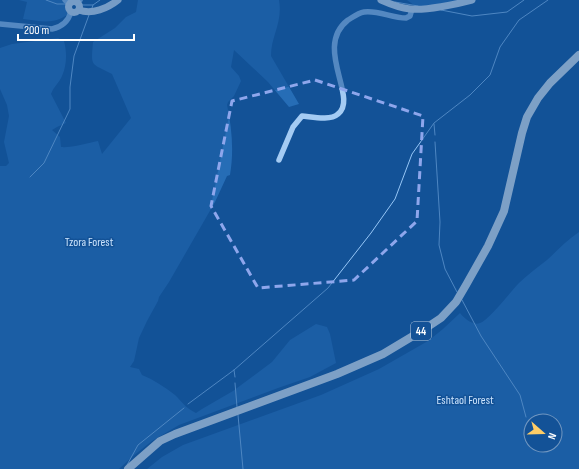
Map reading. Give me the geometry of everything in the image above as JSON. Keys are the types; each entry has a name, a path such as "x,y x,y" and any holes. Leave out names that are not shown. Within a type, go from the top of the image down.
{"highway":[{"name":"44","path":"128,469 160,441 175,434 337,374 383,354 424,330 441,318 456,302 488,246 504,211 527,117 538,98 550,83 579,55"}],"main road":[{"path":"74,3 84,12 99,10 118,0"},
{"path":"381,0 399,7 412,9 457,4 472,0"},
{"path":"71,12 76,13 74,3"}],"street":[{"path":"279,160 293,127 302,116 329,118 338,115 343,110 345,99 334,56 334,42 338,32 345,23 354,16 364,12 406,18 410,16 412,9"},
{"path":"0,24 52,29 59,28 69,19 71,12"}],"highlighted area":[{"path":"315,80 423,116 417,221 354,280 258,288 211,206 232,101"}],"green space":[{"path":"19,0 62,0 66,2 68,14 58,20 53,21 23,19 27,2"},
{"name":"Tzora Forest","path":"138,0 279,0 279,16 271,56 299,104 289,107 268,82 234,50 231,67 239,76 241,81 234,96 227,105 232,140 230,175 227,176 215,202 159,297 139,338 134,361 130,367 139,369 142,375 167,389 196,413 233,391 272,362 290,340 316,324 327,327 330,334 336,363 310,377 179,425 152,441 119,469 0,469 0,166 6,166 9,163 4,142 9,116 7,105 0,89 0,48 12,44 58,38 64,41 66,63 64,72 51,94 66,123 52,130 60,137 61,147 98,141 102,154 131,118 112,74 96,66 92,60 93,42 115,28 126,17 136,12"},
{"path":"407,0 462,0 418,8"},
{"name":"Eshtaol Forest","path":"579,232 579,469 147,469 162,457 183,445 321,395 379,369 428,341 460,313 466,319 477,324 484,321 522,280"}],"waterway":[{"path":"46,0 57,4 67,4"},
{"path":"80,5 93,5 100,0"},
{"path":"441,10 472,16 507,12 524,0"},
{"path":"188,404 234,370 328,288 371,233 395,199 412,154 434,123 470,95 490,75 500,47 519,20 548,0"},
{"path":"395,2 418,6"},
{"path":"30,177 44,163 70,109 70,87 74,56 89,15"},
{"path":"434,124 435,135"},
{"path":"435,142 440,222 439,245 445,269 457,292"},
{"path":"462,300 481,336 520,395 525,413"},
{"path":"234,370 235,377"},
{"path":"235,383 237,407"},
{"path":"127,465 138,445 184,408"},
{"path":"238,415 243,469"}]}
